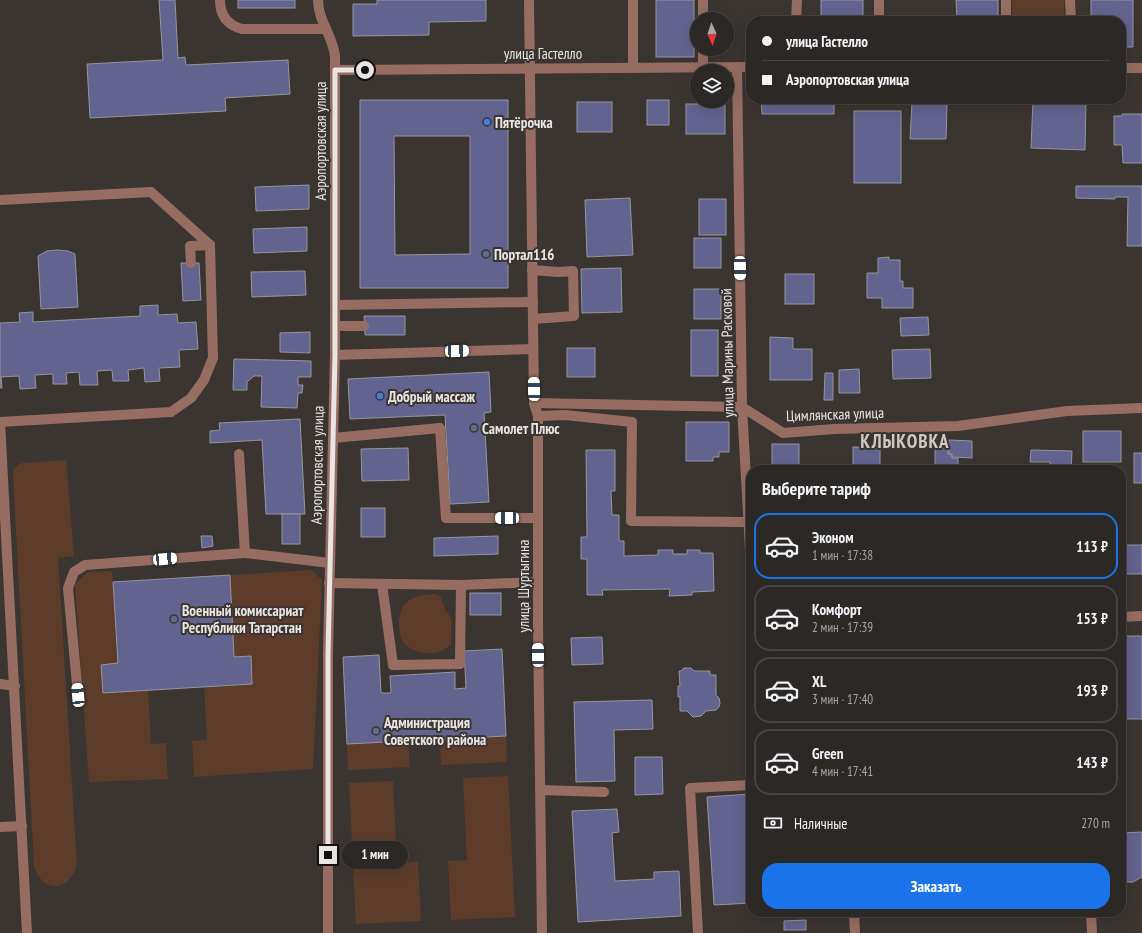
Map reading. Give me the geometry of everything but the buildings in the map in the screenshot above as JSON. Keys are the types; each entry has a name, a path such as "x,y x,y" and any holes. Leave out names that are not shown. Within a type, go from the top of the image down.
{"street":[{"path":"220,0 223,16 234,27 242,29 326,29"},
{"name":"Аэропортовская улица","path":"318,0 321,17 335,49 335,355 328,654 328,933"},
{"name":"улица Шуртыгина","path":"529,0 534,403 538,416 538,582 542,933"},
{"path":"633,0 633,67"},
{"path":"703,0 703,12"},
{"path":"796,16 797,0"},
{"path":"879,0 879,16"},
{"path":"1006,0 1006,16"},
{"path":"1070,0 1071,16"},
{"name":"улица Гастелло","path":"335,70 690,67"},
{"name":"улица Гастелло","path":"737,67 746,67"},
{"name":"улица Марины Расковой","path":"737,67 742,407 746,484"},
{"path":"1126,68 1142,68"},
{"path":"0,200 151,192 210,245 213,358 204,380 191,398 171,412 0,422 4,576 15,686 27,933"},
{"path":"191,263 190,246 210,245"},
{"path":"532,270 558,272 573,271 574,316 533,319"},
{"path":"335,305 533,302"},
{"path":"335,326 364,326"},
{"path":"335,355 534,349"},
{"path":"534,403 742,407"},
{"name":"Цимлянская улица","path":"742,407 783,433 834,429 958,426 1067,411 1142,408"},
{"path":"538,416 565,415 632,422 631,521 746,522"},
{"path":"333,438 440,428 446,518 538,518"},
{"path":"239,454 245,553"},
{"path":"78,695 68,588 74,572 85,565 245,553 330,563"},
{"path":"329,583 461,585 538,582"},
{"path":"382,584 393,665 460,664 461,585"},
{"path":"1126,617 1142,616"},
{"path":"0,684 15,686"},
{"path":"698,933 690,788 746,784"},
{"path":"540,790 604,792"},
{"path":"0,827 22,826"},
{"path":"854,917 855,933"},
{"path":"1091,917 1092,933"}],"shaded area":[{"path":"1012,0 1064,0 1064,16 1013,16"},
{"path":"66,460 74,556 58,558 77,864 68,880 56,886 49,885 43,881 38,875 34,866 13,475 16,467 23,463"},
{"path":"312,570 322,580 313,769 194,777 192,741 207,740 204,687 252,684 251,656 234,657 230,575"},
{"path":"112,571 118,663 101,665 103,693 148,690 151,744 166,743 168,779 89,782 75,584 88,572"},
{"path":"435,594 440,596 445,609 452,620 451,644 442,651 432,653 416,651 407,646 401,637 399,625 402,610 409,600 420,596"},
{"path":"506,736 507,762 441,765 440,740"},
{"path":"408,741 410,767 348,770 347,744"},
{"path":"508,776 515,917 451,920 448,861 467,860 463,778"},
{"path":"393,781 397,863 418,862 421,921 356,924 349,783"}],"place":[{"name":"Пятёрочка","path":"487,122"},
{"name":"Портал116","path":"486,254"},
{"name":"Добрый массаж","path":"380,396"},
{"name":"Самолет Плюс","path":"474,428"},
{"name":"Военный комиссариат Республики Татарстан","path":"174,619"},
{"name":"Администрация Советского района","path":"376,731"}],"district":[{"name":"КЛЫКОВКА","path":"905,441"}],"route":[{"path":"328,855 328,654 335,355 335,70 365,70"}]}
